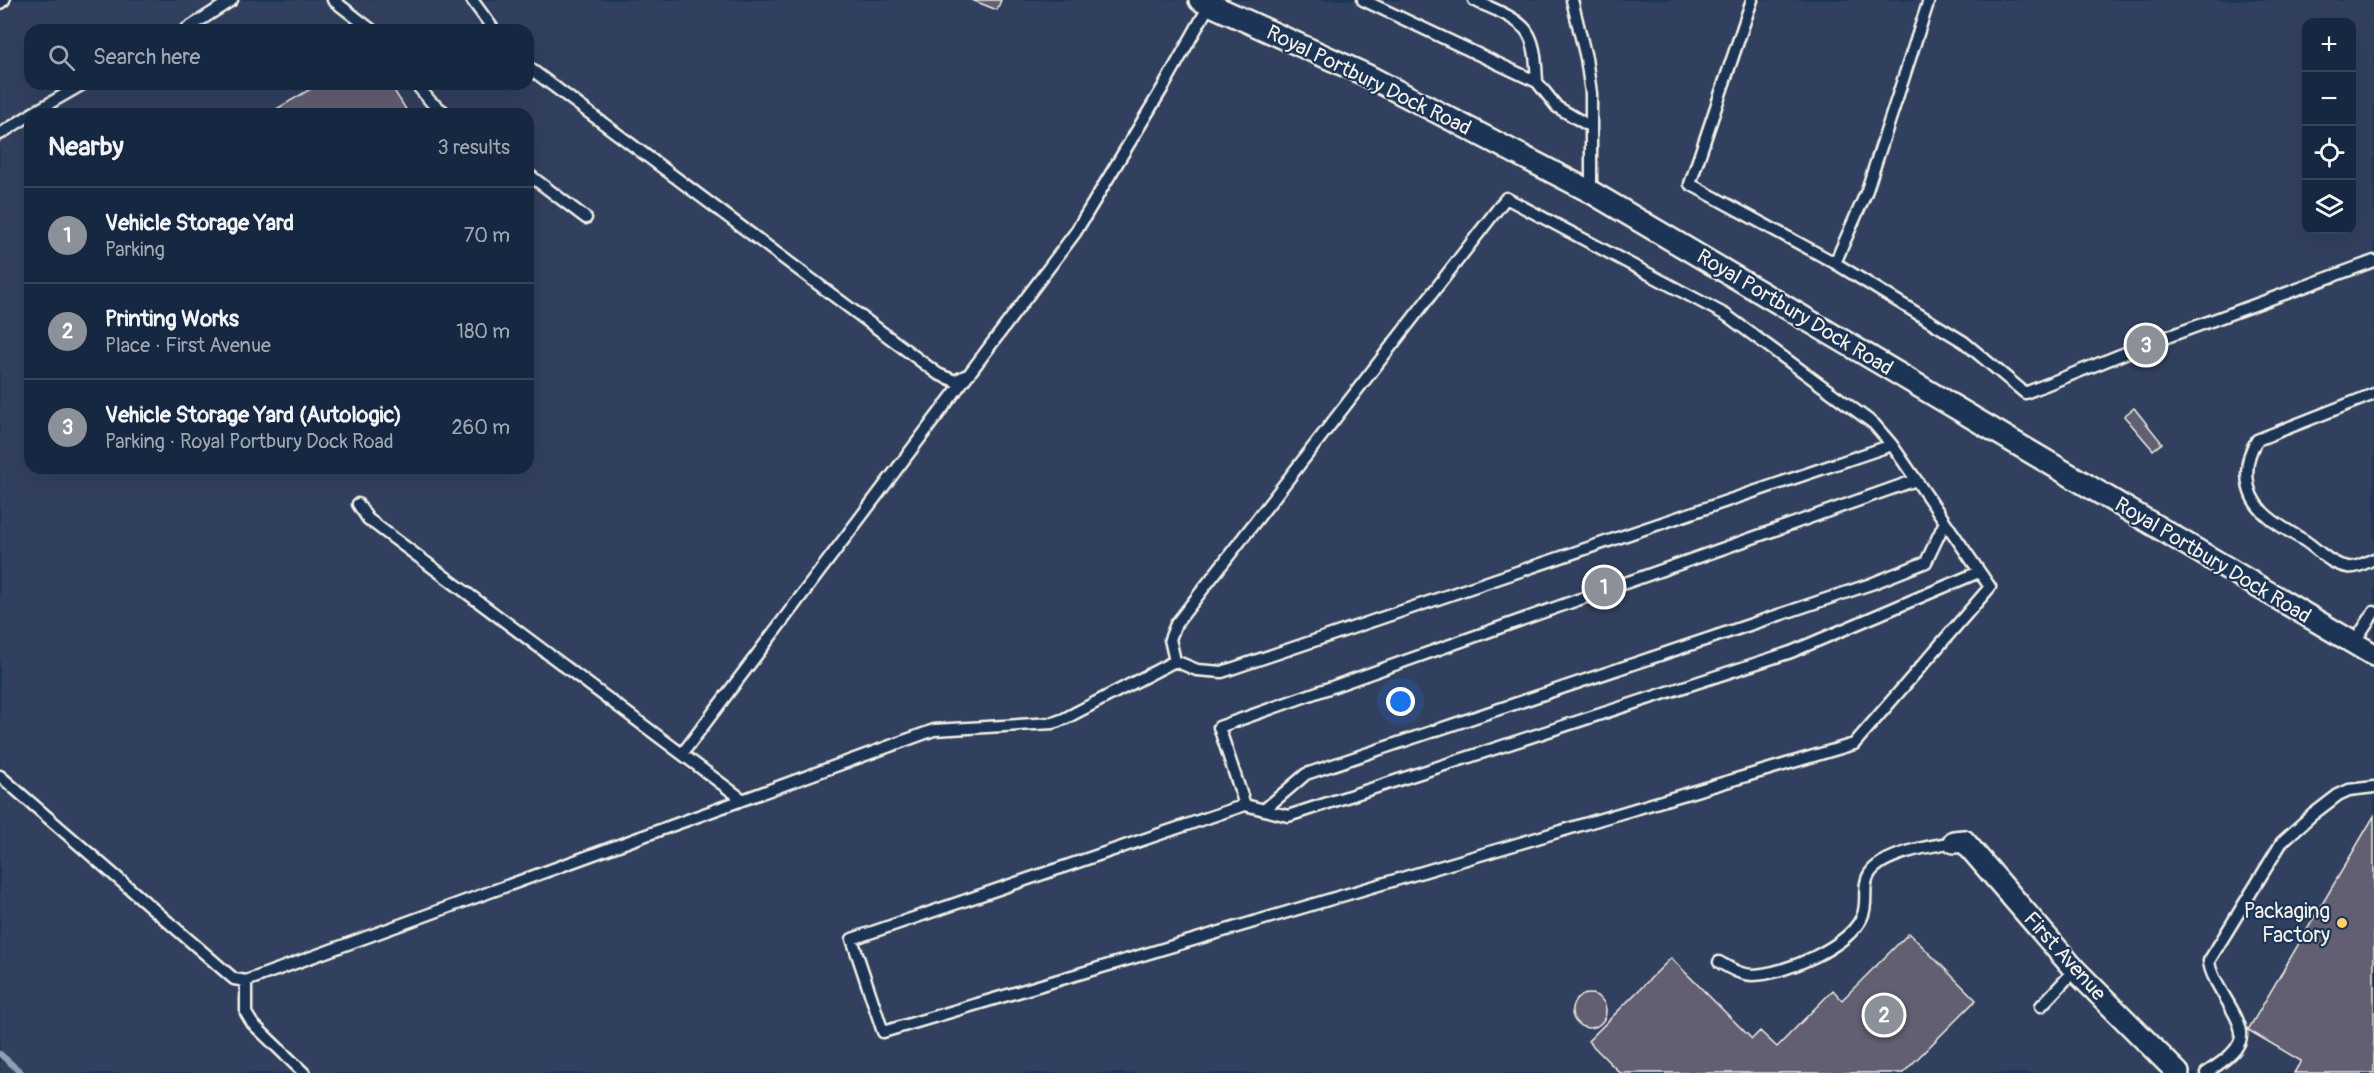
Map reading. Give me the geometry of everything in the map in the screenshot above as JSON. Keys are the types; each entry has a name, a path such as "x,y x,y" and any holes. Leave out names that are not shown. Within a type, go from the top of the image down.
{"street":[{"name":"Royal Portbury Dock Road","path":"1205,2 1366,75 1591,192 2374,655"},
{"name":"First Avenue","path":"1954,842 1964,841 2075,970 2178,1073"}],"lane":[{"path":"0,3 4,0"},
{"path":"194,24 232,0"},
{"path":"333,0 364,24"},
{"path":"472,0 490,24"},
{"path":"483,0 485,17"},
{"path":"1363,0 1537,82 1557,107 1591,127"},
{"path":"1474,0 1522,25 1530,36 1533,46 1537,82"},
{"path":"1572,0 1584,48 1591,93 1591,192"},
{"path":"1752,0 1690,184 1835,263 1964,342 2025,393 2158,340 2374,261"},
{"path":"1835,263 1866,193 1929,0"},
{"path":"682,754 1075,233 1165,84 1205,2"},
{"path":"534,71 938,374 955,381 969,374"},
{"path":"41,108 70,90"},
{"path":"421,90 439,108"},
{"path":"0,134 24,119"},
{"path":"534,179 586,218"},
{"path":"1175,661 1170,639 1176,624 1506,198 1726,315 1874,424 1892,445 1990,587 1854,744 883,1032 852,939 1245,805 1288,816 1791,652 1979,572"},
{"path":"2374,394 2256,440 2249,451 2247,480 2251,496 2263,512 2329,561 2350,568 2374,559"},
{"path":"0,776 234,979 246,981 934,730 1053,723 1175,661 1197,670 1222,672 1892,445"},
{"path":"1245,805 1219,726 1916,480"},
{"path":"358,504 368,519 742,799"},
{"path":"1265,809 1305,774 1871,584 1926,562 1945,522"},
{"path":"2354,643 2374,612"},
{"path":"2206,1073 2236,1048 2241,1040 2236,1017 2212,977 2210,961 2282,842 2338,795 2349,790 2374,787"},
{"path":"1719,962 1738,973 1752,975 1778,972 1802,962 1844,939 1857,927 1864,914 1865,886 1869,873 1890,858 1954,842"},
{"path":"2041,1006 2075,970"},
{"path":"246,981 246,1013 252,1023 304,1073"}],"shaded area":[{"path":"0,0 2374,0 2374,1073 0,1073"}],"building":[{"path":"972,0 1001,0 997,10"},
{"path":"309,90 394,90 405,108 278,108"},
{"path":"2134,408 2162,443 2153,450 2124,416"},
{"name":"Packaging Factory","path":"2374,816 2374,1073 2294,1073 2301,1061 2248,1030"},
{"path":"1909,933 1976,1000 1903,1073 1620,1073 1588,1041 1671,958 1752,1039 1760,1031 1777,1047 1833,990 1842,1000"},
{"path":"1589,994 1601,999 1606,1011 1601,1023 1589,1028 1577,1023 1572,1011 1577,999"}],"waterway":[{"path":"0,1054 22,1073"}],"place":[{"name":"Vehicle Storage Yard (Autologic)","path":"2146,345"},
{"name":"Vehicle Storage Yard","path":"1604,587"},
{"name":"Packaging Factory","path":"2342,923"},
{"name":"Printing Works","path":"1884,1015"}]}
